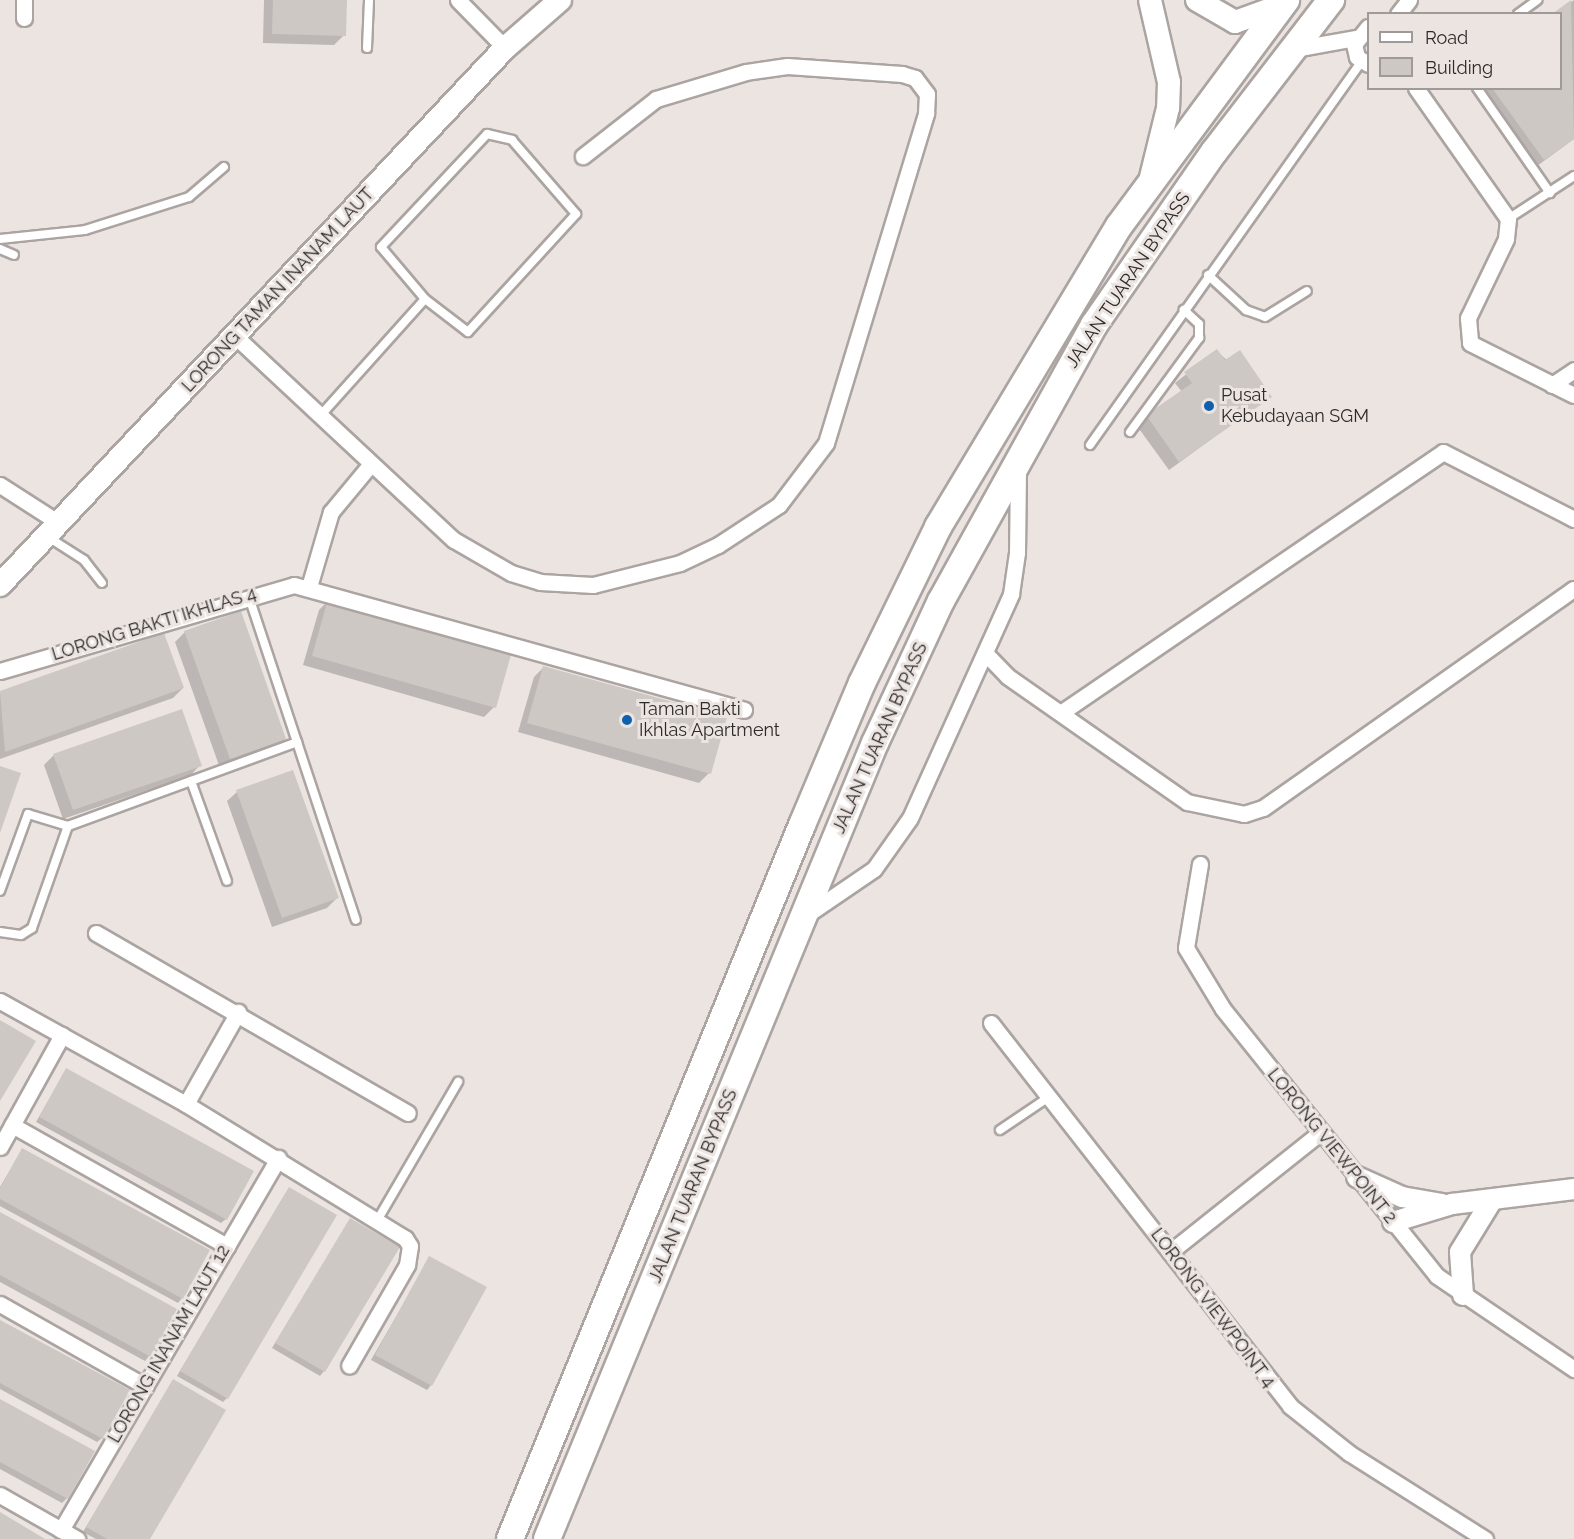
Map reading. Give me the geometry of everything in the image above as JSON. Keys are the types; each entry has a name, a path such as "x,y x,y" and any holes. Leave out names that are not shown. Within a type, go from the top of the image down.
{"highway":[{"name":"JALAN TUARAN BYPASS","path":"547,1539 803,917 922,642 1018,455 1094,325 1291,50 1331,0"},
{"name":"JALAN TUARAN BYPASS","path":"510,1539 862,684 938,527 1151,177 1284,2"}],"main road":[{"name":"LORONG TAMAN INANAM LAUT","path":"0,585 50,528 235,336 505,48 560,0"},
{"path":"1150,0 1169,82 1168,108 1151,177"},
{"path":"1197,0 1235,22 1284,2"}],"street":[{"path":"24,0 24,18"},
{"path":"458,0 505,48"},
{"path":"1291,50 1356,38 1367,28"},
{"path":"1356,38 1355,51 1365,63"},
{"path":"235,336 370,465 480,558 511,573 563,585 627,579 718,545 779,505 806,473 839,412 866,304 926,113 923,85 902,74 820,67 714,78 677,89 631,113 583,156"},
{"path":"1417,90 1508,219 1506,240 1468,318 1468,336 1479,349 1574,395"},
{"path":"1552,385 1574,370"},
{"path":"1062,712 1437,454 1458,457 1574,519"},
{"path":"803,917 874,869 894,845 977,674 1015,578 1018,455"},
{"path":"309,587 331,512 370,465"},
{"path":"0,485 50,528"},
{"name":"LORONG BAKTI IKHLAS 4","path":"0,671 279,585 309,587 744,710"},
{"path":"986,654 1007,676 1062,712 1187,802 1244,814 1263,808 1574,589"},
{"path":"977,674 1007,676"},
{"name":"LORONG VIEWPOINT 2","path":"1200,864 1185,928 1192,965 1321,1132 1437,1276 1574,1369"},
{"path":"96,933 238,1012 408,1113"},
{"path":"0,1001 186,1104 378,1219 405,1238 410,1255 349,1366"},
{"path":"186,1104 238,1012"},
{"name":"LORONG VIEWPOINT 4","path":"991,1023 1170,1252 1264,1378 1309,1424 1485,1539"},
{"path":"0,1146 62,1035"},
{"path":"12,1125 227,1246"},
{"path":"1170,1252 1321,1132"},
{"name":"LORONG INANAM LAUT 12","path":"61,1530 278,1158"},
{"path":"1357,1177 1402,1197 1452,1204"},
{"path":"1393,1222 1452,1204 1574,1189"},
{"path":"1464,1295 1460,1252 1492,1200"},
{"path":"0,1304 145,1386"},
{"path":"0,1495 77,1539"}],"lane":[{"path":"367,48 369,0"},
{"path":"1521,12 1537,0"},
{"path":"1090,445 1208,275 1365,63"},
{"path":"1478,90 1550,194"},
{"path":"487,134 512,140 576,208 575,221 468,332 425,299 383,257 384,240 487,134"},
{"path":"0,239 85,230 189,197 224,167"},
{"path":"1508,219 1550,194 1574,176"},
{"path":"0,249 14,255"},
{"path":"1208,275 1256,315 1273,313 1307,291"},
{"path":"321,416 425,299"},
{"path":"1130,432 1199,338 1199,324 1184,310"},
{"path":"50,528 84,560 102,584"},
{"path":"248,594 356,920"},
{"path":"0,891 28,814 69,826 297,742"},
{"path":"191,781 227,881"},
{"path":"0,932 21,935 32,928 69,826"},
{"path":"378,1219 458,1082"},
{"path":"1000,1130 1049,1098"}],"building":[{"path":"273,0 347,0 346,36 272,34"},
{"path":"1571,0 1574,139 1544,160 1493,90 1562,90 1562,12 1555,12"},
{"name":"Pusat Kebudayaan SGM","path":"1217,349 1225,360 1240,350 1272,397 1179,462 1146,415 1192,383 1184,372"},
{"path":"328,599 512,651 496,708 312,656"},
{"path":"241,611 286,739 230,759 184,631"},
{"path":"164,633 184,688 5,752 0,691"},
{"name":"Taman Bakti Ikhlas Apartment","path":"543,666 727,717 711,774 527,723"},
{"path":"182,709 202,766 73,810 53,754"},
{"path":"0,766 21,773 0,833"},
{"path":"293,770 339,898 282,918 236,790"},
{"path":"0,1020 36,1041 0,1101"},
{"path":"66,1068 254,1171 227,1220 39,1117"},
{"path":"22,1148 210,1250 183,1299 0,1199 0,1188"},
{"path":"289,1187 337,1215 228,1399 180,1371"},
{"path":"0,1212 177,1309 151,1357 0,1275"},
{"path":"350,1218 400,1247 325,1372 275,1343"},
{"path":"429,1256 487,1287 432,1386 375,1355"},
{"path":"0,1320 130,1390 103,1439 0,1383"},
{"path":"173,1379 226,1410 150,1539 107,1539 86,1527"},
{"path":"0,1399 95,1451 68,1499 0,1462"},
{"path":"0,1512 45,1539 0,1539"}],"place":[{"name":"Pusat Kebudayaan SGM","path":"1209,406"},
{"name":"Taman Bakti Ikhlas Apartment","path":"627,720"}]}
